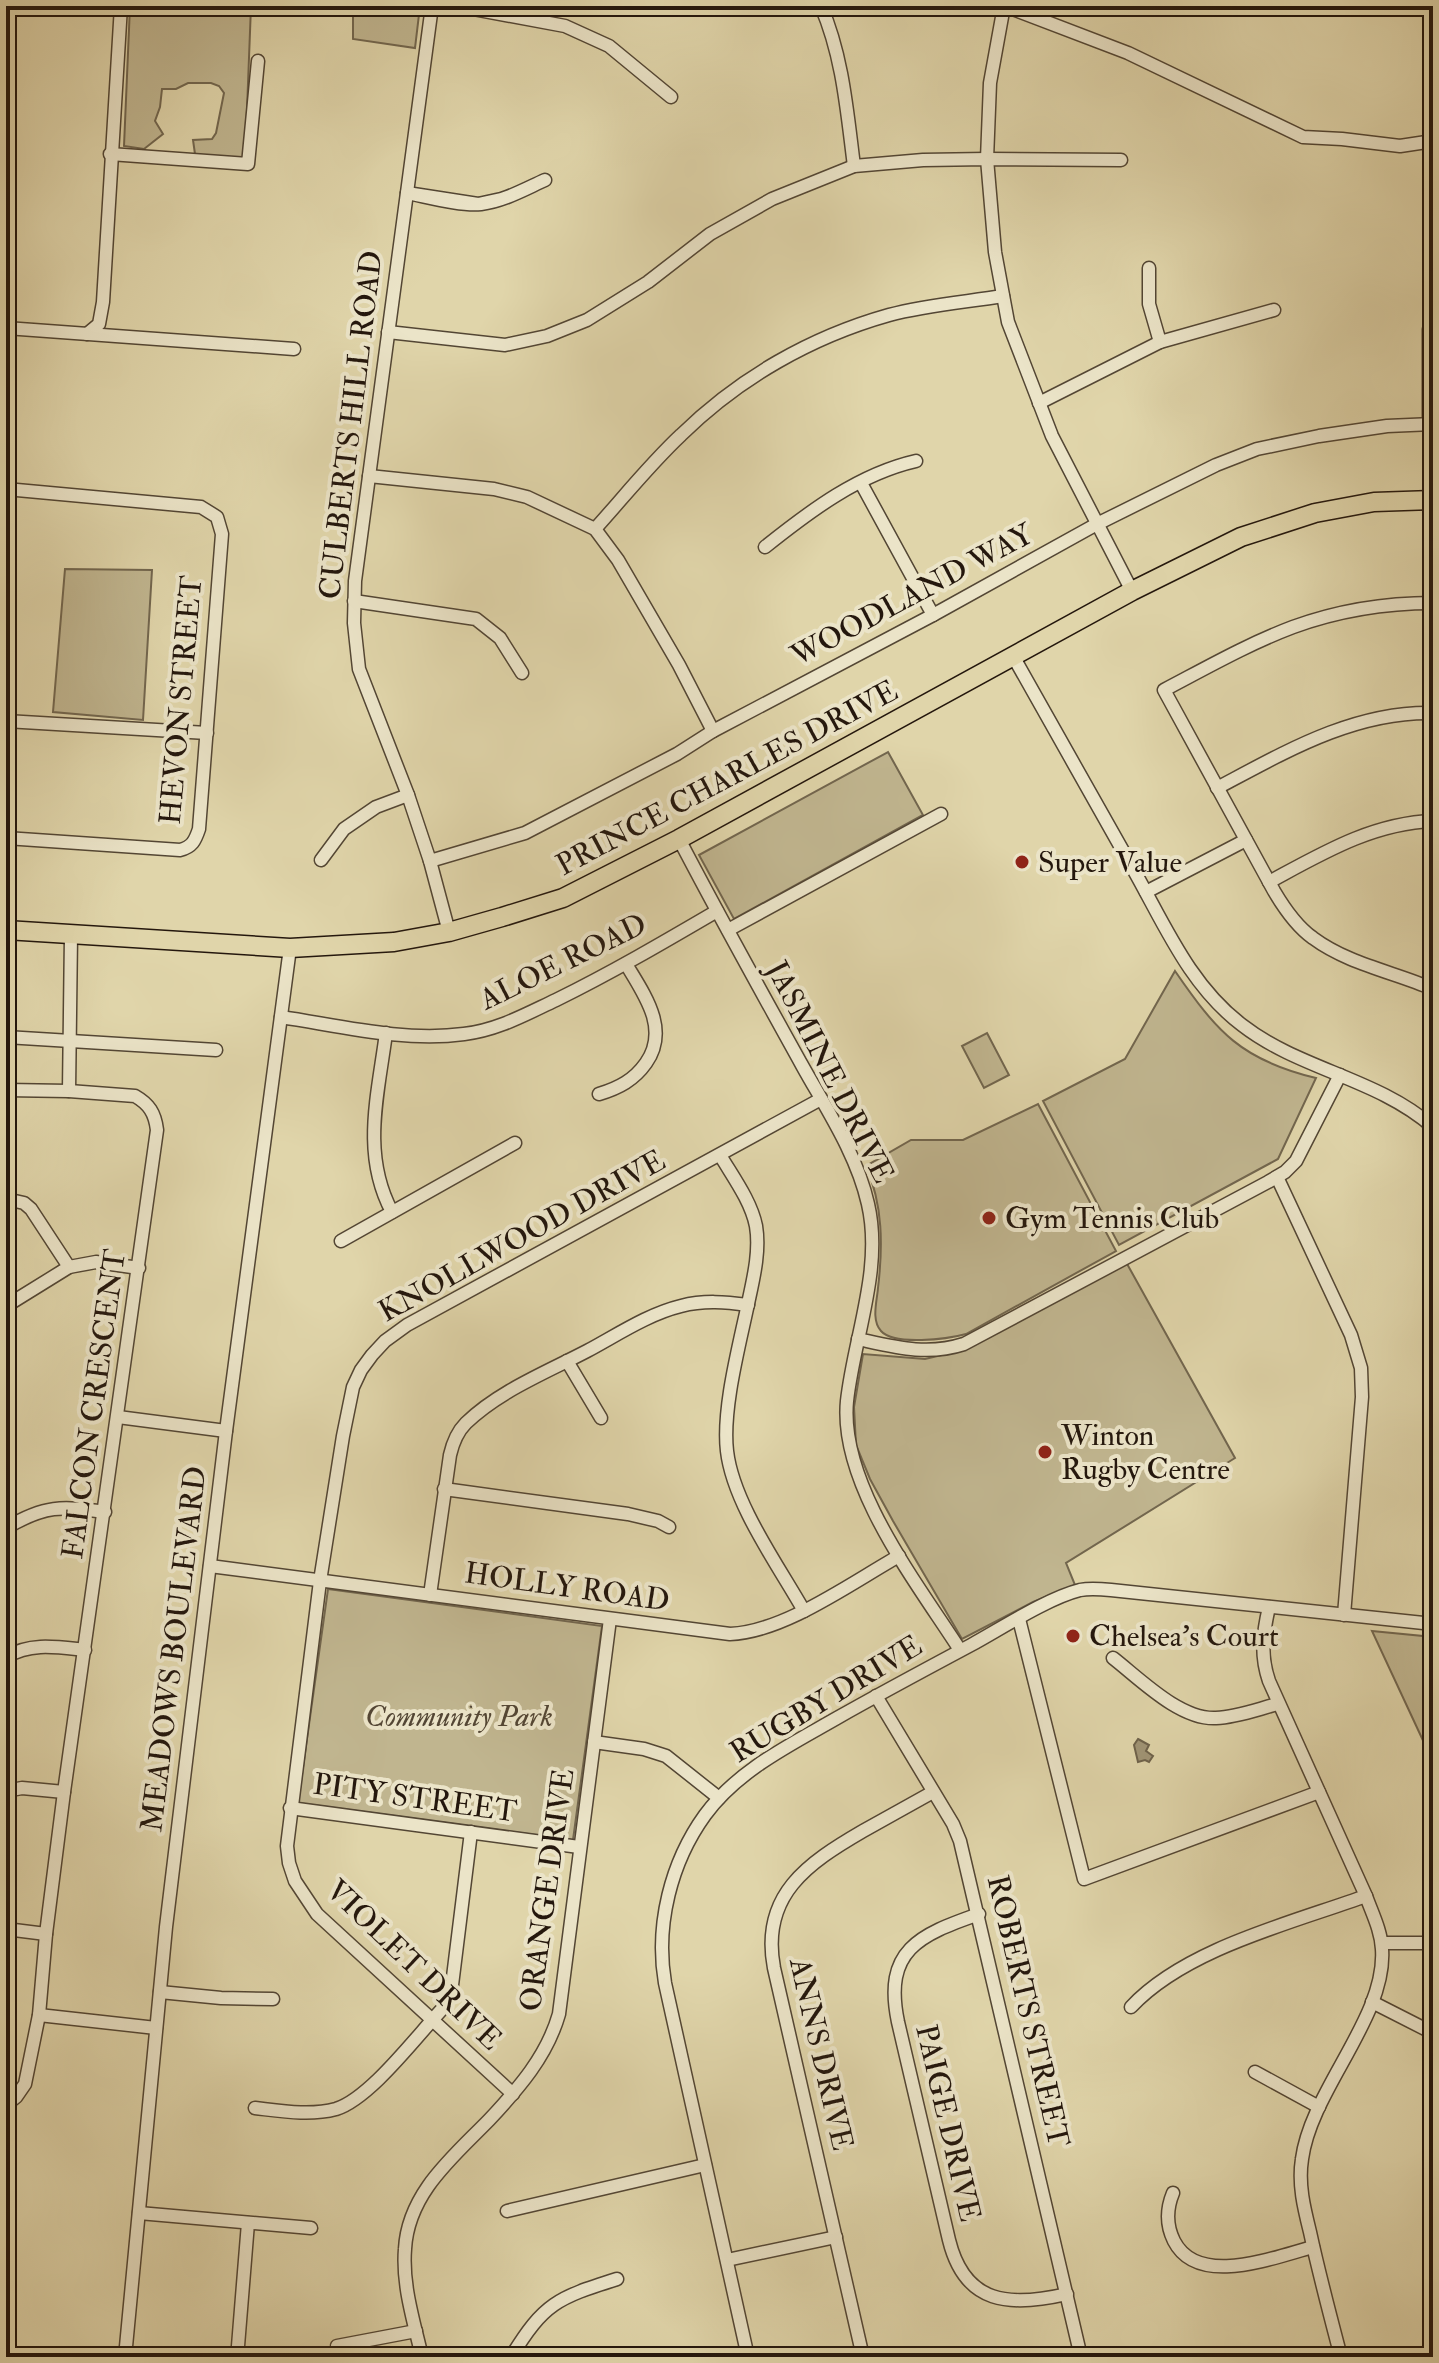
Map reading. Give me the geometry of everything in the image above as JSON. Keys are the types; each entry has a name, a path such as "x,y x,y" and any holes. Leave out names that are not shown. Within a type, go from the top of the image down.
{"highway":[{"name":"PRINCE CHARLES DRIVE","path":"6,930 290,948 394,942 449,932 563,898 679,839 1132,591 1241,537 1315,513 1374,502 1433,500"}],"street":[{"path":"87,334 99,324 103,302 121,6"},
{"name":"CULBERTS HILL ROAD","path":"432,6 369,476 354,623 359,669 408,795 449,932"},
{"path":"457,6 565,26 609,46 671,97"},
{"path":"821,6 832,33 844,89 854,166"},
{"path":"1132,591 1052,436 1008,322 995,252 987,159 990,83 1005,6 1128,53 1303,137 1400,146 1433,141"},
{"path":"110,154 248,164 258,61"},
{"path":"388,332 505,345 547,336 587,320 648,282 710,234 772,199 854,166 923,160 1121,160"},
{"path":"407,193 478,204 501,199 545,180"},
{"path":"1149,268 1149,304 1160,342"},
{"path":"595,529 680,435 722,399 779,360 839,331 893,314 1003,296"},
{"path":"1039,403 1160,342 1274,310"},
{"path":"6,328 294,349"},
{"path":"1429,329 1431,424"},
{"name":"WOODLAND WAY","path":"430,861 525,833 677,754 713,731 1097,524 1216,465 1257,449 1387,426 1431,424"},
{"path":"765,547 837,495 890,467 916,461"},
{"path":"369,476 494,489 527,497 595,529 618,560 713,731"},
{"path":"861,483 933,615"},
{"path":"6,506 7,489"},
{"name":"HEVON STREET","path":"6,838 180,850 190,847 199,829 222,534 217,517 201,507 7,489"},
{"path":"354,601 476,619 500,638 522,673"},
{"path":"1433,603 1371,608 1316,620 1268,637 1164,690 1269,882 1292,918 1313,938 1344,956 1433,989"},
{"path":"1013,656 1189,968 1217,1004 1243,1026 1276,1047 1389,1096 1433,1127"},
{"path":"1217,788 1288,750 1343,727 1394,715 1433,713"},
{"path":"6,721 207,733"},
{"path":"321,860 344,829 376,807 408,795"},
{"path":"728,930 941,814"},
{"path":"1269,882 1365,834 1408,823 1433,821"},
{"name":"JASMINE DRIVE","path":"679,839 856,1169 871,1217 871,1259 848,1397 848,1440 860,1478 899,1556 960,1650"},
{"path":"1146,892 1246,840"},
{"name":"ALOE ROAD","path":"281,1017 386,1033 439,1036 489,1030 626,964 717,911"},
{"path":"69,1091 71,935"},
{"name":"MEADOWS BOULEVARD","path":"125,2357 160,1992 226,1431 290,948"},
{"path":"599,1094 622,1086 637,1075 655,1045 656,1030 649,1004 626,964"},
{"path":"386,1033 373,1148 376,1175 392,1212"},
{"path":"6,1037 216,1050"},
{"path":"858,1339 918,1351 939,1351 964,1344 1277,1177 1291,1167 1300,1155 1340,1075"},
{"name":"FALCON CRESCENT","path":"6,1090 135,1096 144,1102 156,1119 157,1130 64,1792 39,2015 25,2084 6,2105"},
{"name":"KNOLLWOOD DRIVE","path":"320,1581 348,1407 356,1379 385,1341 407,1325 821,1099"},
{"path":"341,1241 515,1143"},
{"path":"720,1155 746,1202 756,1228 756,1261 727,1411 729,1463 737,1490 804,1611"},
{"path":"1277,1177 1351,1335 1361,1368 1362,1397 1344,1615"},
{"path":"6,1199 24,1203 31,1209 69,1267"},
{"path":"6,1306 69,1267 96,1262 139,1268"},
{"path":"430,1595 452,1447 465,1424 497,1400 673,1308 704,1302 748,1305"},
{"path":"567,1361 601,1418"},
{"path":"6,1362 6,1395"},
{"path":"118,1417 226,1431"},
{"path":"444,1489 628,1514 669,1527"},
{"path":"8,1524 52,1508 105,1512"},
{"name":"HOLLY ROAD","path":"210,1566 711,1633 740,1634 771,1627 804,1611 899,1556"},
{"name":"VIOLET DRIVE","path":"320,1581 290,1808 288,1855 295,1881 305,1899 333,1930 513,2094"},
{"name":"RUGBY DRIVE","path":"747,2357 665,1983 661,1943 668,1897 683,1854 693,1833 719,1798 767,1758 960,1650 1073,1593 1090,1589 1433,1624"},
{"path":"1269,1607 1263,1636 1263,1659 1269,1681 1366,1896 1382,1943 1381,1973 1372,2002 1319,2107 1305,2142 1300,2174 1313,2247 1341,2357"},
{"name":"ORANGE DRIVE","path":"422,2357 404,2260 413,2211 437,2174 513,2094 543,2054 559,2014 610,1619"},
{"path":"1019,1619 1084,1879 1319,1792"},
{"path":"6,1657 16,1651 42,1646 85,1650"},
{"path":"1113,1658 1173,1705 1195,1715 1219,1718 1278,1704"},
{"name":"ROBERTS STREET","path":"876,1696 953,1824 960,1841 1081,2357"},
{"path":"594,1742 644,1749 666,1756 719,1798"},
{"path":"6,1791 22,1788 64,1792"},
{"name":"ANNS DRIVE","path":"863,2357 772,1961 773,1925 789,1888 811,1863 933,1792"},
{"name":"PITY STREET","path":"290,1808 579,1847"},
{"path":"255,2108 316,2112 346,2105 379,2077 445,2006 451,1993 471,1832"},
{"path":"1131,2007 1157,1983 1204,1956 1366,1896"},
{"name":"PAIGE DRIVE","path":"979,1914 936,1930 920,1940 907,1953 896,1975 894,2000 951,2251 962,2275 982,2293 1007,2301 1037,2300 1067,2294"},
{"path":"6,1929 46,1934"},
{"path":"1382,1943 1433,1943"},
{"path":"160,1992 273,1999"},
{"path":"1372,2002 1433,2033"},
{"path":"39,2015 156,2028"},
{"path":"1255,2072 1319,2107"},
{"path":"507,2211 705,2165"},
{"path":"6,2186 9,2199 6,2223"},
{"path":"1173,2193 1167,2212 1172,2237 1182,2252 1197,2263 1227,2266 1313,2247"},
{"path":"139,2213 311,2228"},
{"path":"240,2357 238,2346 248,2223"},
{"path":"727,2260 836,2237"},
{"path":"511,2357 533,2323 550,2306 573,2294 617,2279"},
{"path":"337,2346 416,2331"}],"green space":[{"path":"130,6 251,6 245,161 195,154 193,140 212,139 216,133 224,93 219,86 211,83 188,83 176,89 162,89 155,121 163,134 144,149 124,146"},
{"path":"353,6 420,6 415,48 353,39"},
{"path":"65,569 152,570 143,720 53,712"},
{"path":"888,752 923,815 734,919 699,855"},
{"path":"1175,971 1204,1011 1233,1041 1268,1062 1316,1078 1278,1159 1119,1245 1043,1101 1125,1059"},
{"path":"987,1033 1009,1075 984,1088 962,1046"},
{"name":"Gym Tennis Club","path":"1038,1104 1116,1251 966,1334 922,1340 888,1336 878,1327 875,1316 881,1257 880,1226 876,1196 866,1166 911,1140 963,1140"},
{"name":"Winton Rugby Centre","path":"1126,1262 1235,1458 1066,1563 1075,1585 1033,1602 962,1639 870,1479 856,1445 854,1407 863,1354 925,1359 963,1350"},
{"name":"Community Park","path":"328,1589 602,1626 573,1840 298,1803"},
{"path":"1372,1631 1433,1637 1433,1762"}],"shaded area":[{"path":"1138,1739 1149,1745 1146,1751 1153,1756 1149,1762 1138,1762 1134,1745"}],"place":[{"name":"Super Value","path":"1022,862"},
{"name":"Gym Tennis Club","path":"989,1218"},
{"name":"Winton Rugby Centre","path":"1045,1452"},
{"name":"Chelsea's Court","path":"1073,1636"}]}
